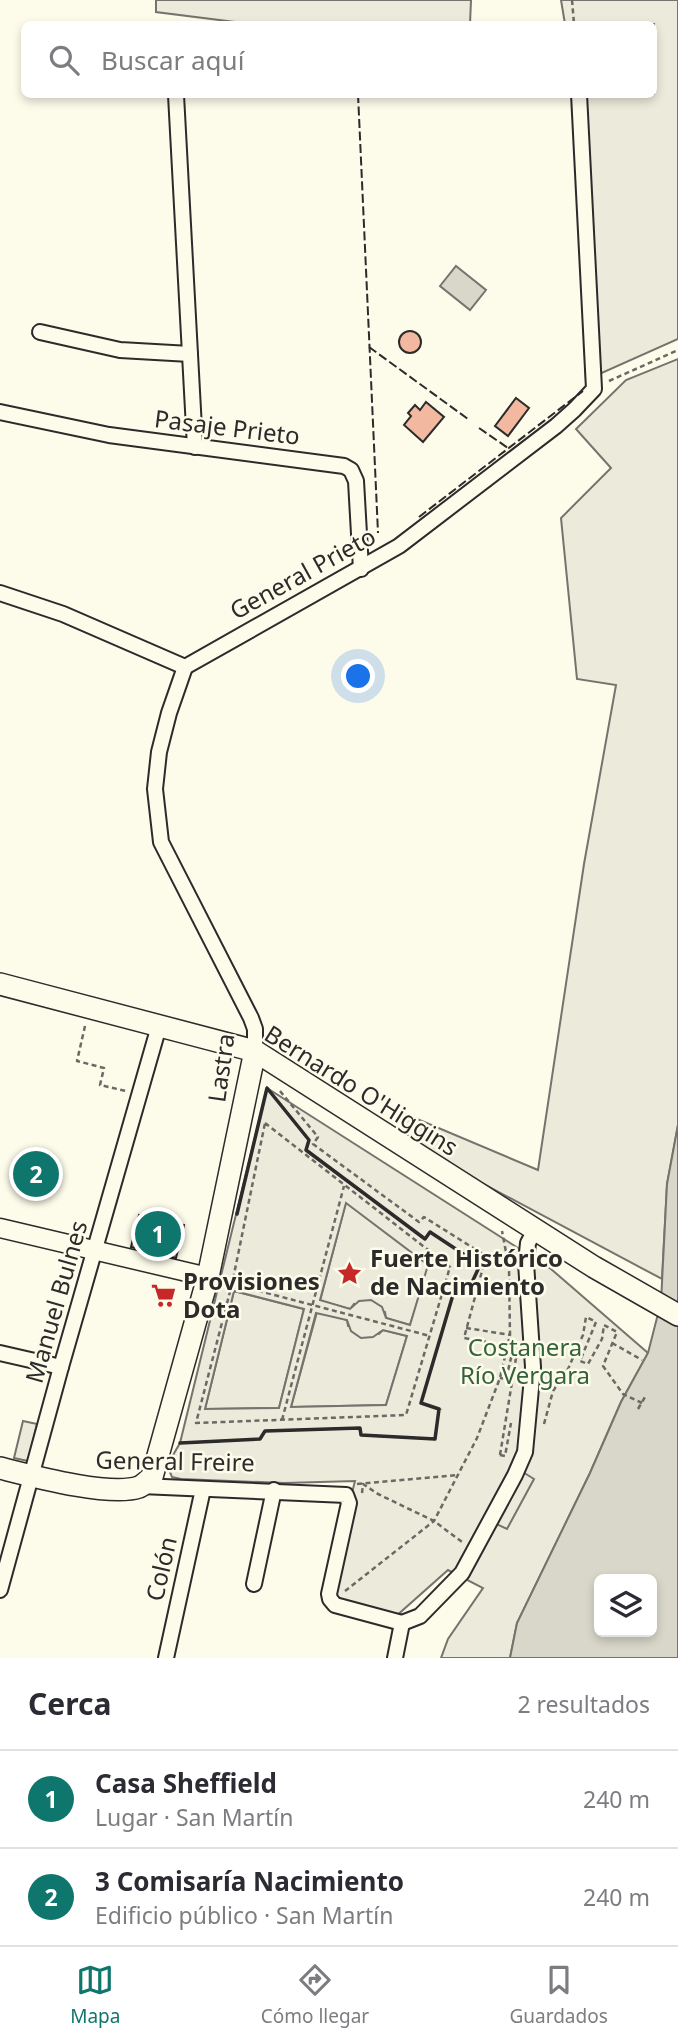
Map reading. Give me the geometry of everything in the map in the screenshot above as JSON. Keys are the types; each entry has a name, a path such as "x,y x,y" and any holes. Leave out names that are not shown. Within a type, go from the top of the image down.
{"main road":[{"name":"Bernardo O'Higgins","path":"0,984 255,1051 594,1267 678,1315"},
{"name":"Lastra","path":"141,1486 152,1477 208,1277 255,1051"},
{"name":"General Freire","path":"0,1468 94,1488 129,1489 141,1486"}],"street":[{"path":"176,98 195,447"},
{"path":"579,98 594,389"},
{"path":"40,332 120,350 190,354"},
{"name":"General Prieto","path":"185,667 399,546 574,410 594,389"},
{"name":"Pasaje Prieto","path":"0,412 109,435 348,468 356,481 361,569"},
{"path":"0,593 63,614 185,667"},
{"name":"Lastra","path":"185,667 159,752 155,789 161,842 251,1018 257,1040 255,1051"},
{"name":"Manuel Bulnes","path":"0,1590 159,1026"},
{"path":"0,1228 208,1277"},
{"path":"331,1601 335,1605 402,1623 420,1616 462,1573 525,1452 533,1359 526,1263 528,1243 535,1230"},
{"path":"0,1353 61,1367"},
{"name":"General Freire","path":"141,1486 344,1494 349,1505 329,1594 331,1601"},
{"name":"Colón","path":"166,1658 203,1489"},
{"path":"254,1584 275,1490"},
{"path":"396,1658 402,1623"}],"path":[{"path":"572,0 574,21"},
{"path":"594,389 617,376 678,350"},
{"path":"90,1007 77,1061 104,1068 100,1085 140,1095"},
{"path":"278,1088 318,1137 313,1144 419,1222 424,1217 486,1256 464,1338 507,1345"},
{"path":"265,1123 344,1185 450,1267 406,1415 196,1423 232,1284 265,1123"},
{"path":"282,1420 344,1185"},
{"path":"331,1601 434,1521 477,1438 500,1378 510,1335 509,1268 498,1207"},
{"path":"208,1277 430,1336"},
{"path":"529,1423 543,1428 553,1391 568,1369 583,1335 586,1317 596,1322 580,1361 588,1364 602,1339 604,1325 617,1332 603,1367 623,1394 642,1403"},
{"path":"466,1328 510,1335"},
{"path":"612,1343 642,1360"},
{"path":"500,1378 506,1379 511,1358 516,1358 500,1455"},
{"path":"638,1409 645,1398"},
{"path":"363,1485 434,1521 474,1551"}],"green space":[{"path":"156,0 471,0 470,21 227,21 156,12"},
{"path":"561,0 678,0 678,339 586,380 573,98 657,98 657,21 564,21"},
{"path":"678,359 678,1125 667,1184 662,1279 418,1149 402,1130 403,1113 538,1170 584,864 616,685 577,679 561,518 611,468 576,429 626,380"},
{"name":"Costanera Río Vergara","path":"267,1088 551,1269 648,1353 621,1402 590,1473 517,1623 510,1658 441,1658 448,1639 483,1588 448,1570 395,1617 337,1598 332,1572 355,1481 284,1483 181,1479 172,1477 170,1473 171,1460 180,1443 260,1439 265,1431 360,1428 439,1409 421,1403 455,1288 431,1232 425,1239 306,1150 309,1140"},
{"path":"346,1202 429,1265 410,1325 386,1318 385,1312 354,1304 350,1309 320,1301"},
{"path":"234,1291 304,1309 279,1408 205,1409"},
{"path":"317,1312 347,1320 348,1326 379,1334 383,1330 407,1336 386,1405 291,1407"},
{"path":"23,1421 37,1424 28,1461 14,1458"}],"shaded area":[{"path":"456,266 486,290 470,310 440,286"},
{"path":"267,1088 309,1140 306,1150 425,1239 430,1232 480,1265 468,1291 455,1288 421,1403 439,1409 435,1439 361,1435 359,1428 265,1431 260,1439 180,1443","holes":["346,1203 428,1265 410,1325 386,1318 382,1307 371,1300 359,1301 350,1309 320,1300","234,1291 304,1309 279,1408 205,1409","316,1313 347,1320 351,1331 361,1338 373,1337 383,1330 407,1336 386,1405 291,1407"]},
{"path":"678,1125 678,1658 510,1658 517,1623 590,1473 621,1402 648,1353 661,1302 667,1184"},
{"path":"518,1469 534,1479 507,1529 490,1521"}],"building":[{"path":"410,331 418,334 421,342 418,350 410,353 402,350 399,342 402,334"},
{"path":"516,398 529,408 508,436 495,426"},
{"path":"426,402 444,417 423,442 404,425 411,416 408,413 415,405 420,410"},
{"path":"139,1215 184,1225 176,1258 163,1255 165,1247 146,1242 144,1250 131,1247"}],"fence":[{"path":"358,98 378,533"},
{"path":"369,347 468,419"},
{"path":"419,517 583,391"},
{"path":"479,428 508,448"}],"wall":[{"path":"180,1443 260,1439 265,1431 360,1428 361,1435 435,1439 439,1409 421,1403 455,1288 468,1291 480,1265 430,1232 425,1239 306,1150 309,1140 267,1088 237,1214"}],"place":[{"name":"3 Comisaría Nacimiento","path":"36,1174"},
{"name":"Casa Sheffield","path":"158,1234"},
{"name":"Fuerte Histórico de Nacimiento","path":"350,1273"},
{"name":"Provisiones Dota","path":"163,1296"}]}
